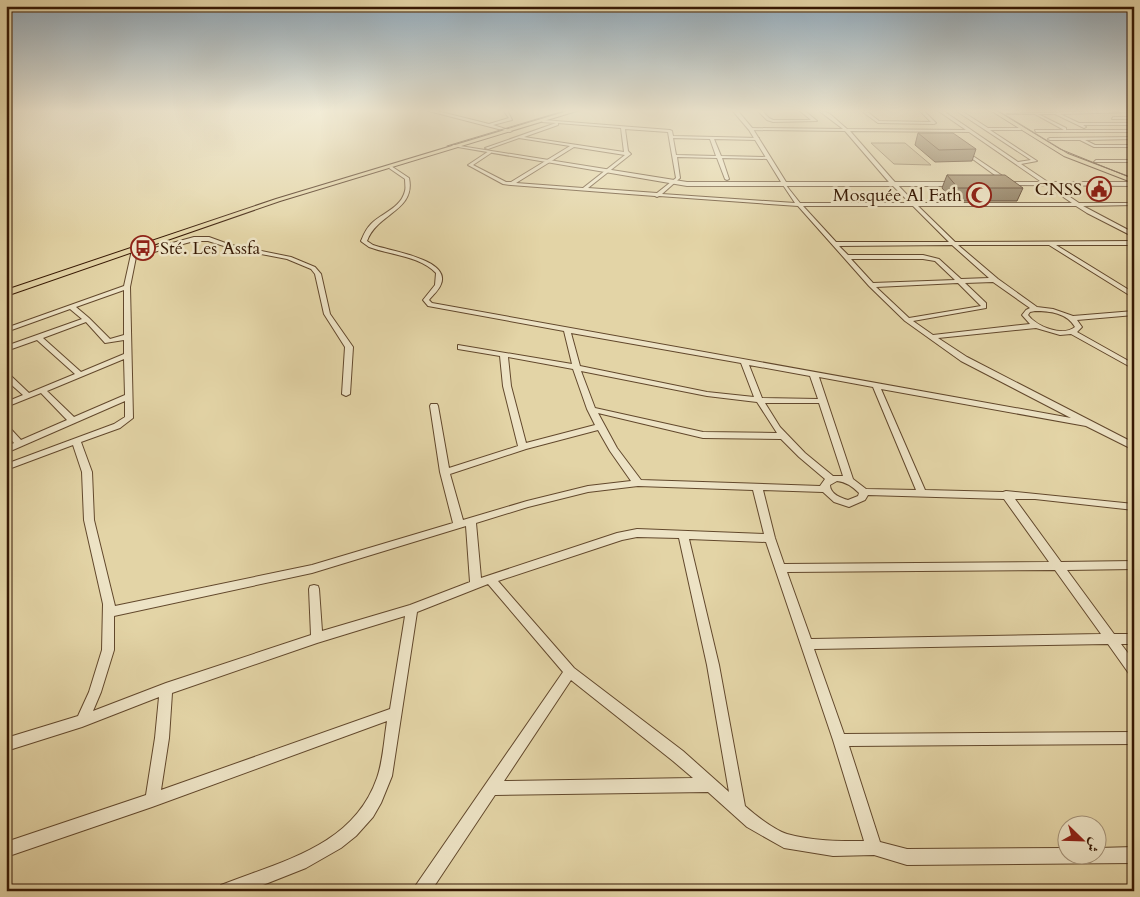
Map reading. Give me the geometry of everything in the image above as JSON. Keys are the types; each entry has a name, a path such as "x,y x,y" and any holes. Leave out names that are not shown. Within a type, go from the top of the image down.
{"main road":[{"path":"7,291 260,201 436,152"},
{"path":"7,291 134,252 278,200 439,152"},
{"path":"1062,152 1073,158 1133,180"},
{"path":"1076,152 1133,180"}],"street":[{"path":"486,152 470,165 511,184 657,196 799,205 1134,204"},
{"path":"498,152 547,161 609,169"},
{"path":"503,152 553,158 676,180 965,184"},
{"path":"511,184 563,152"},
{"path":"614,152 629,154"},
{"path":"675,152 676,180"},
{"path":"717,152 727,179"},
{"path":"765,152 799,205 848,257 871,285 907,320 964,359 1134,447"},
{"path":"865,152 954,244 993,280 1036,309"},
{"path":"965,152 1000,181 1048,184 1133,180"},
{"path":"1000,152 1099,218 1134,235"},
{"path":"1016,163 1034,161 1021,152"},
{"path":"1105,152 1123,162"},
{"path":"583,190 629,154"},
{"path":"676,156 768,158"},
{"path":"1096,162 1134,162"},
{"path":"391,167 407,179 409,188 404,201 367,230 364,241 373,248 413,257 437,268 440,273 439,282 426,300 427,303 435,307 1086,423"},
{"path":"657,196 676,180 727,179 783,182 960,180"},
{"path":"1000,181 1133,180"},
{"path":"6,467 124,422 129,418 127,396 127,287 134,252 194,239 209,239 230,246 289,258 313,268 318,274 327,314 349,347 346,394"},
{"path":"835,244 1134,243"},
{"path":"1051,244 1134,296"},
{"path":"848,257 932,259 940,262 984,304 984,308 907,320"},
{"path":"871,285 993,280"},
{"path":"6,330 127,287"},
{"path":"71,307 87,319 108,341 127,337"},
{"path":"1134,313 1072,318 1054,311 1036,309 1028,311 1024,315 1035,326 1047,330 1072,332 1134,367"},
{"path":"1072,318 1079,327 1072,332"},
{"path":"6,349 87,319"},
{"path":"931,337 1035,326"},
{"path":"566,330 574,367 591,409 620,462 638,483"},
{"path":"39,338 80,375"},
{"path":"461,347 708,394 758,400 821,401"},
{"path":"6,404 128,355"},
{"path":"504,355 507,386 523,447"},
{"path":"745,363 758,400 781,436 831,480"},
{"path":"814,375 821,401 849,480 864,492 1006,494 1134,507"},
{"path":"6,376 28,396"},
{"path":"876,386 922,493"},
{"path":"42,390 73,421"},
{"path":"6,450 127,396"},
{"path":"434,406 445,472 459,525"},
{"path":"591,409 703,435 781,436"},
{"path":"445,472 523,447 601,426"},
{"path":"6,429 20,444"},
{"path":"76,441 86,472 89,520 109,612 108,650 95,692 82,721"},
{"path":"825,489 827,482 831,480 849,480"},
{"path":"109,612 312,569 471,521 578,491 615,484 638,483 825,489"},
{"path":"757,487 770,538 840,740 874,848"},
{"path":"825,489 831,497 849,504 860,501 864,492"},
{"path":"1006,494 1134,671"},
{"path":"471,521 476,584"},
{"path":"6,746 82,721 166,689 317,638 412,609 490,579 621,536 637,533 770,538"},
{"path":"683,534 713,665 739,811"},
{"path":"781,568 1134,565"},
{"path":"490,579 570,672 678,756 752,822 784,841 832,849 874,848 907,857 1134,855"},
{"path":"314,589 317,638"},
{"path":"228,891 326,850 364,817 375,800 385,776 412,609"},
{"path":"806,644 1134,638"},
{"path":"422,891 570,672"},
{"path":"152,800 162,738 166,689"},
{"path":"6,850 394,713"},
{"path":"840,740 1134,738"},
{"path":"492,788 711,785"}],"shaded area":[{"path":"881,152 915,152 931,165 894,164"}],"building":[{"path":"947,175 1005,175 1023,188 958,188"}],"tram line":[{"path":"1067,152 1134,179"}],"place":[{"name":"CNSS","path":"1099,189"},
{"name":"Mosquée Al Fath","path":"979,195"},
{"name":"Sté. Les Assfa","path":"143,248"}]}
